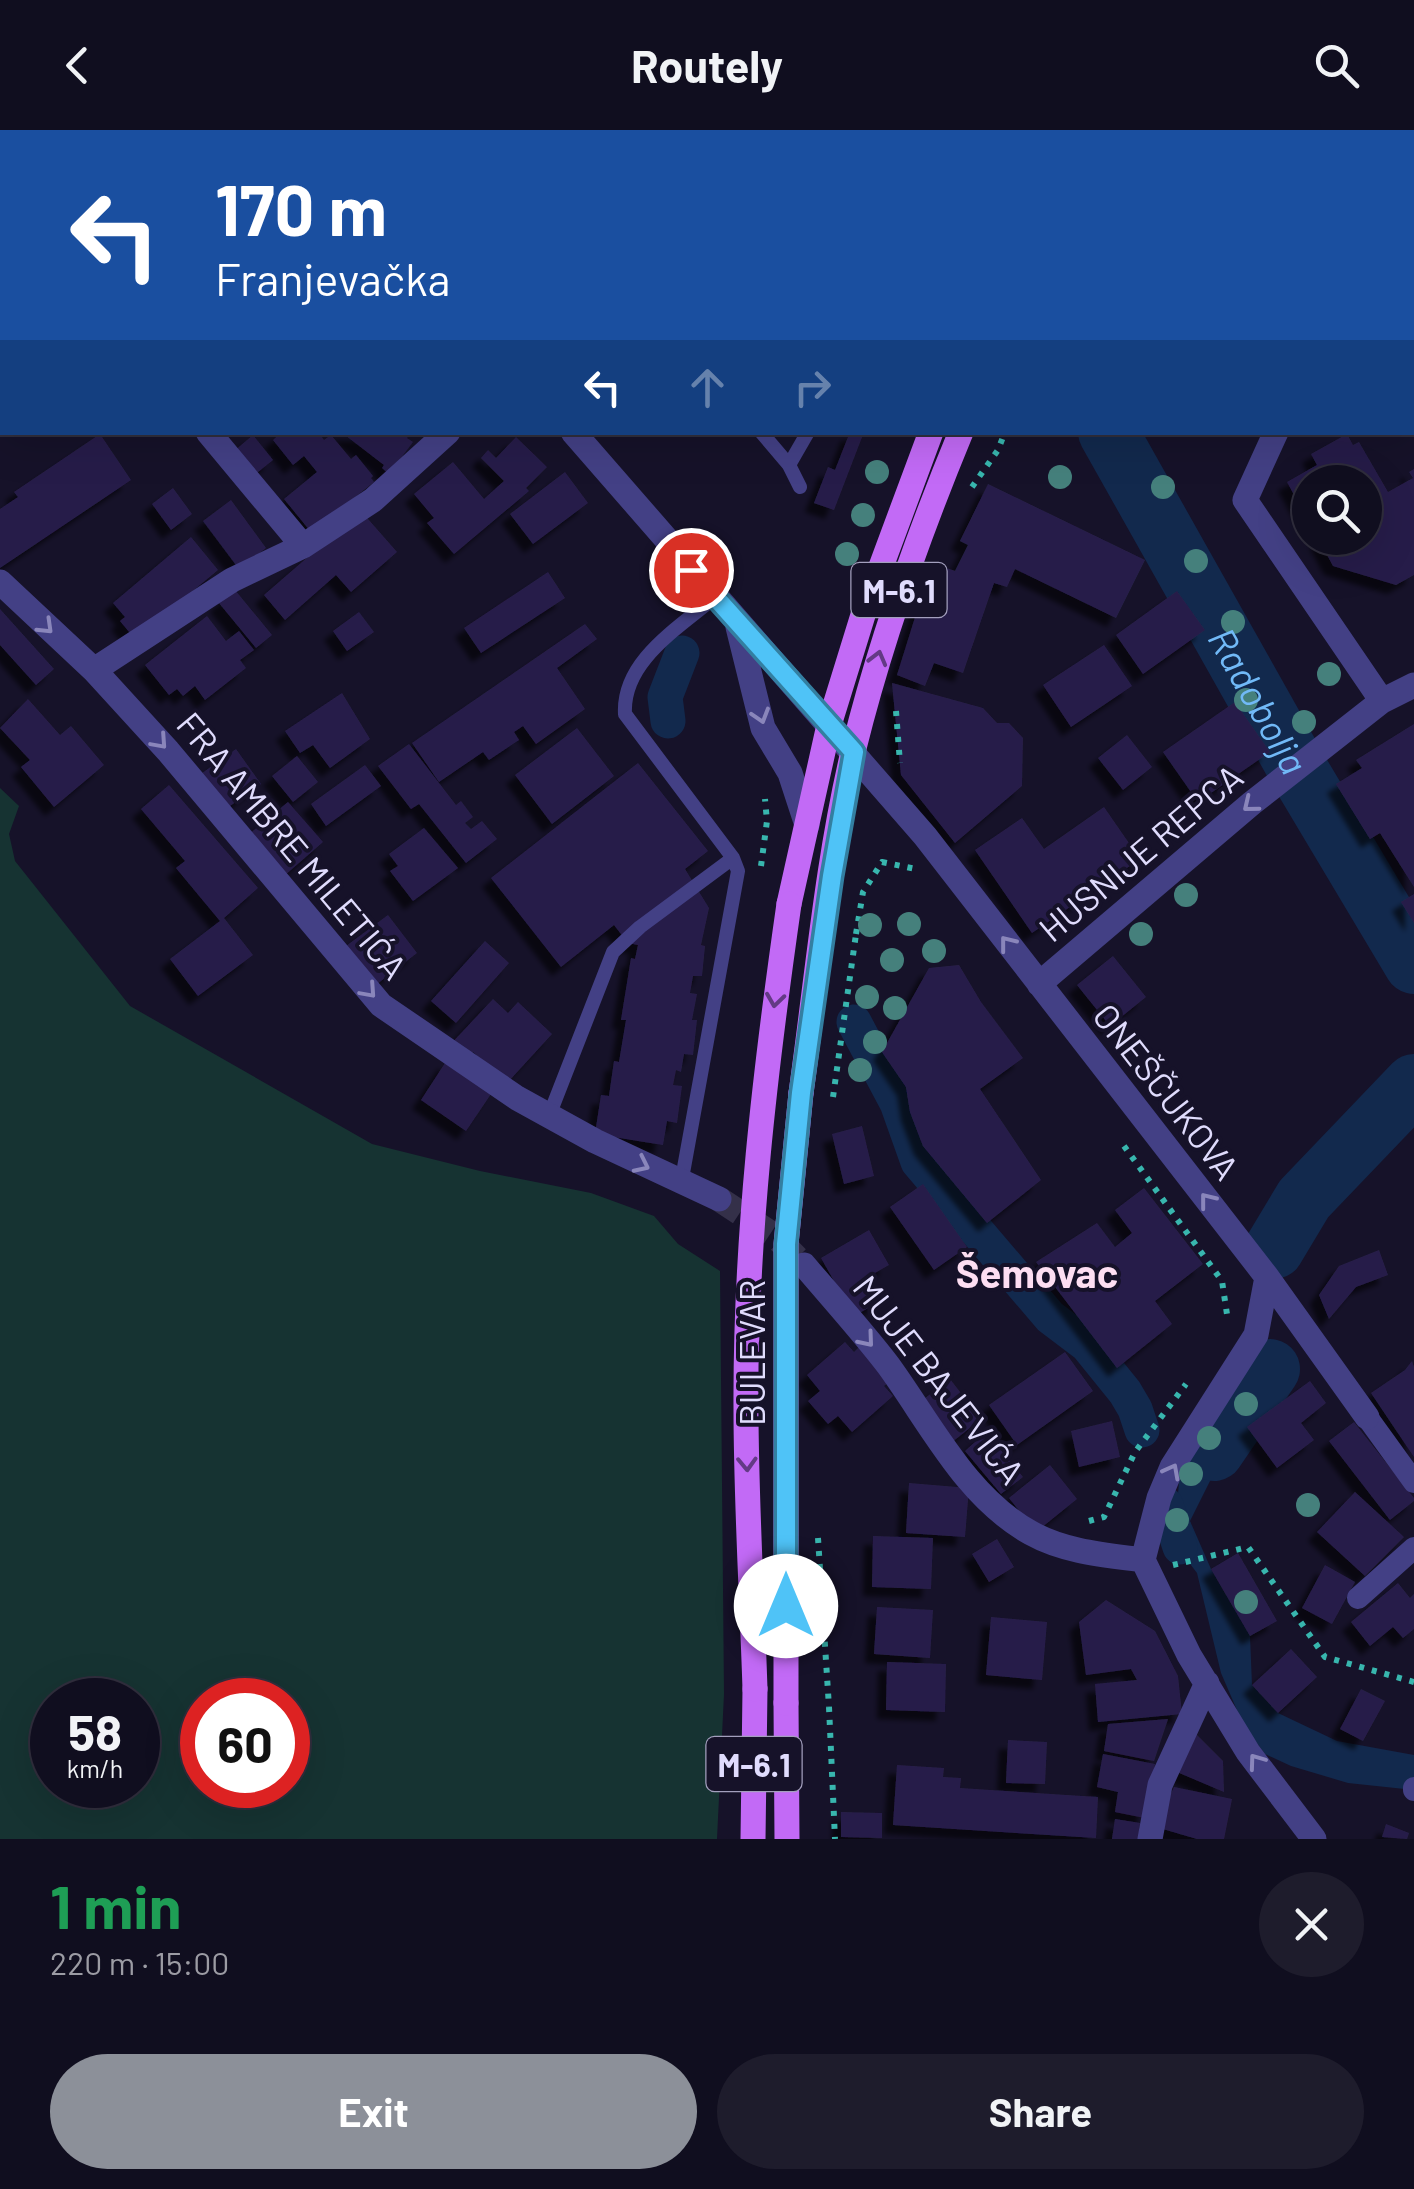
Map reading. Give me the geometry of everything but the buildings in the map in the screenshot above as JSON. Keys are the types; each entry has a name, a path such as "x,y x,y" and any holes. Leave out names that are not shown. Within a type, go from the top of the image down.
{"main road":[{"name":"M-6.1","path":"754,1839 755,1688 746,1407 763,1090 789,904 829,725 863,615 929,435"},
{"name":"M-6.1","path":"854,752 887,624 918,535 960,435"},
{"name":"BULEVAR","path":"787,1839 786,1244 801,1093 854,752"}],"street":[{"path":"210,435 302,546"},
{"path":"94,670 232,580 302,546 372,500 445,435"},
{"name":"ONEŠČUKOVA","path":"576,435 925,836 1267,1277 1414,1482"},
{"path":"1275,435 1246,500 1382,701"},
{"name":"FRA AMBRE MILETIĆA","path":"0,582 94,670 168,751 381,1005 549,1116 681,1184 720,1199"},
{"path":"737,622 763,728 790,773 807,824"},
{"name":"HUSNIJE REPCA","path":"1039,984 1252,803 1382,701 1414,684"},
{"name":"MUJE BAJEVIĆA","path":"804,1265 887,1364 946,1450 993,1507 1034,1535 1086,1552 1143,1560"},
{"path":"1267,1277 1256,1335 1172,1467 1158,1498 1143,1560 1166,1611 1248,1752 1314,1839"},
{"path":"1358,1598 1414,1548"},
{"path":"1150,1839 1160,1784 1206,1683"}],"lane":[{"path":"764,435 789,465 800,487"},
{"path":"789,465 806,435"},
{"path":"681,1184 738,878 733,858 625,714 624,697 640,663 715,597"},
{"path":"549,1116 613,952 640,927 733,858"}],"path":[{"path":"760,874 767,821 765,795"},
{"path":"831,1107 863,892 882,862 921,870"},
{"path":"1120,1139 1222,1281 1229,1327"},
{"path":"1086,1522 1104,1517 1135,1452 1192,1377"},
{"path":"818,1534 835,1839"},
{"path":"1179,1564 1248,1547 1324,1657 1414,1682"}],"green space":[{"path":"0,788 19,806 9,834 15,861 130,1006 372,1144 591,1193 654,1216 678,1244 720,1271 724,1694 717,1839 0,1839"}],"water":[{"path":"1270,1379 1227,1447 1190,1521 1211,1569 1250,1636 1252,1685 1278,1713 1337,1741 1414,1755 1414,1790 1348,1783 1265,1754 1243,1724 1221,1673 1197,1573 1174,1543 1179,1482 1253,1385"}],"waterway":[{"name":"Radobolja","path":"1110,435 1297,768 1414,964"},
{"name":"Radobolja","path":"668,721 665,697 682,653"},
{"name":"Radobolja","path":"854,1022 897,1103 918,1162 1050,1317 1087,1345 1125,1392 1142,1430"},
{"name":"Radobolja","path":"1274,1249 1304,1199 1414,1084"},
{"name":"Radobolja","path":"1214,1451 1270,1369"},
{"name":"Radobolja","path":"1166,1505 1180,1547"}],"tunnel":[{"path":"719,1199 775,1236 797,1258"}],"district":[{"name":"Šemovac","path":"1037,1272"}],"route":[{"path":"691,570 854,752 801,1093 786,1244 786,1606"}]}
